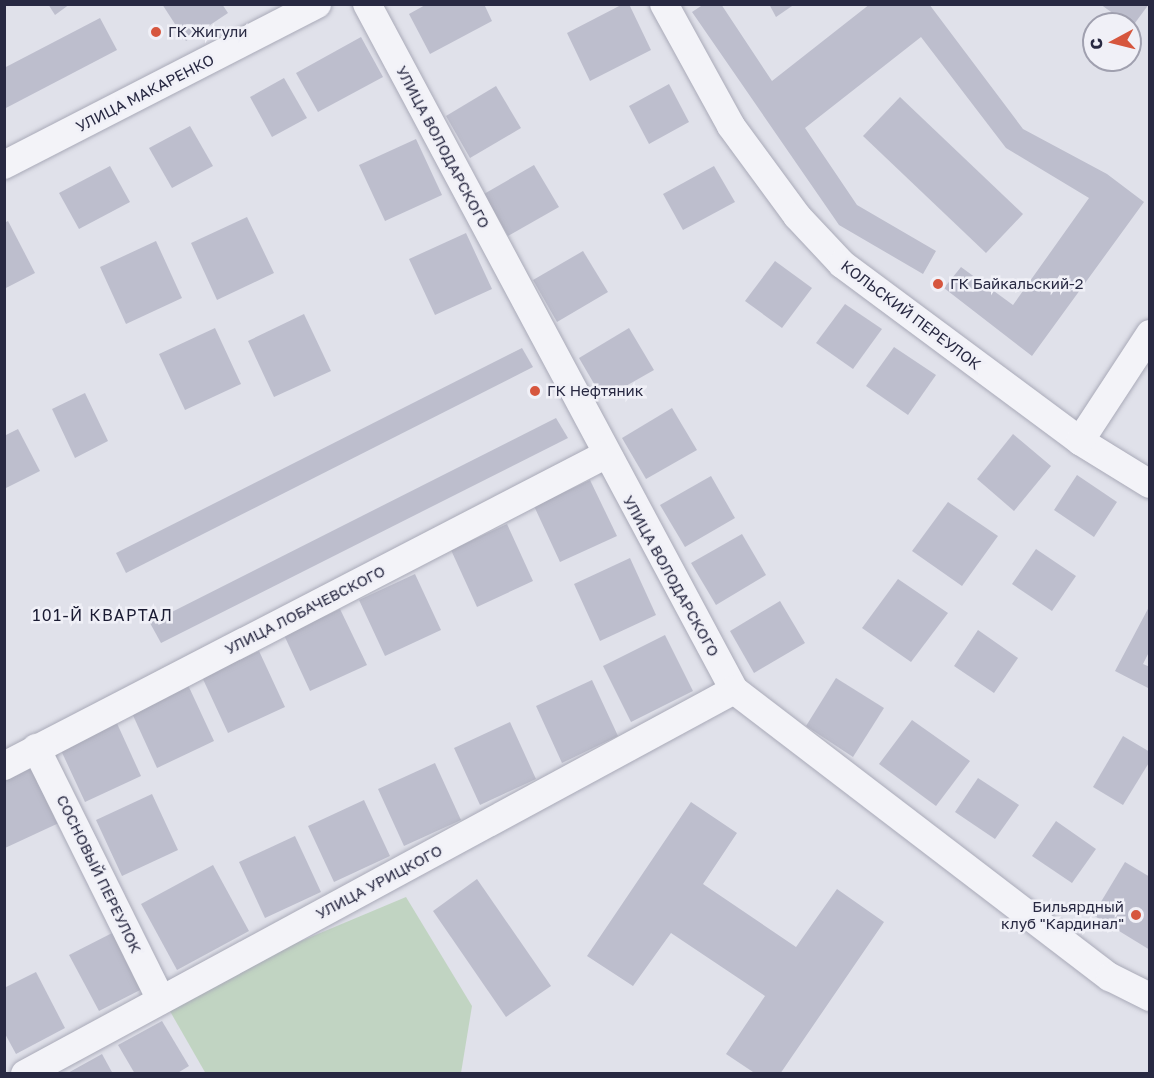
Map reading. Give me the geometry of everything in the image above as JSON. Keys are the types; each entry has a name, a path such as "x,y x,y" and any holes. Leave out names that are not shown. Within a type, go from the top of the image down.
{"street":[{"name":"УЛИЦА МАКАРЕНКО","path":"4,165 317,4"},
{"name":"УЛИЦА ВОЛОДАРСКОГО","path":"367,4 605,455 734,690 1110,977 1149,997"},
{"name":"КОЛЬСКИЙ ПЕРЕУЛОК","path":"664,4 731,126 797,216 842,264 1080,441 1149,484"},
{"path":"1080,441 1149,334"},
{"name":"УЛИЦА ЛОБАЧЕВСКОГО","path":"4,766 605,455"},
{"name":"УЛИЦА УРИЦКОГО","path":"25,1074 734,690"},
{"name":"СОСНОВЫЙ ПЕРЕУЛОК","path":"36,748 161,1000"}],"green space":[{"path":"406,897 472,1006 461,1073 206,1074 163,999"}],"building":[{"path":"48,4 70,4 55,15"},
{"path":"162,4 222,4 228,13 186,41"},
{"path":"427,4 484,4 492,21 430,54 409,14"},
{"path":"623,4 629,4 651,50 590,81 567,33"},
{"path":"704,4 721,4 772,81 870,4 929,4 1023,129 1107,174 1144,202 1032,356 944,288 961,267 1013,305 1089,198 1006,148 921,37 805,128 857,205 936,251 923,274 839,225 692,12"},
{"path":"769,4 795,4 776,17"},
{"path":"1100,4 1149,4 1142,13 1111,12"},
{"path":"100,18 117,50 4,109 4,68"},
{"path":"361,37 383,77 318,112 296,73"},
{"path":"284,78 307,118 272,137 250,97"},
{"path":"669,84 689,122 649,144 629,106"},
{"path":"496,86 521,128 470,158 446,116"},
{"path":"900,97 1023,214 986,253 863,136"},
{"path":"190,126 213,166 172,188 149,148"},
{"path":"416,139 442,195 385,221 359,165"},
{"path":"534,165 559,207 508,236 484,194"},
{"path":"110,166 130,202 79,229 59,193"},
{"path":"714,166 735,202 683,230 663,194"},
{"path":"247,217 274,273 217,300 191,243"},
{"path":"8,221 35,273 4,289 4,223"},
{"path":"466,233 492,289 435,315 409,259"},
{"path":"156,241 182,298 126,324 100,267"},
{"path":"583,251 608,292 557,322 533,280"},
{"path":"775,261 812,288 782,328 745,301"},
{"path":"845,304 882,329 853,369 816,343"},
{"path":"304,314 331,371 274,397 248,341"},
{"path":"215,328 241,384 185,410 159,354"},
{"path":"629,328 654,370 603,399 579,358"},
{"path":"894,347 936,375 908,415 866,386"},
{"path":"522,348 533,367 126,573 116,553"},
{"path":"85,393 108,441 75,458 52,409"},
{"path":"672,408 697,450 646,479 622,438"},
{"path":"556,418 568,438 161,643 150,623"},
{"path":"18,429 40,471 4,489 4,436"},
{"path":"1013,434 1051,466 1014,511 977,479"},
{"path":"1077,475 1117,502 1094,537 1054,510"},
{"path":"711,476 735,518 685,547 660,505"},
{"path":"590,480 617,536 560,562 534,506"},
{"path":"948,502 998,536 962,586 912,551"},
{"path":"507,524 533,581 477,607 451,550"},
{"path":"742,534 766,575 716,605 691,563"},
{"path":"1036,549 1076,576 1052,611 1012,584"},
{"path":"630,558 656,615 600,641 574,584"},
{"path":"415,574 441,630 385,656 359,600"},
{"path":"898,579 948,613 911,662 862,628"},
{"path":"780,601 805,643 754,673 730,631"},
{"path":"1150,605 1150,650 1143,664 1150,667 1150,689 1115,671"},
{"path":"340,609 367,665 310,691 284,635"},
{"path":"978,630 1018,658 994,693 954,666"},
{"path":"665,635 693,691 631,722 603,666"},
{"path":"259,651 285,707 228,733 202,677"},
{"path":"836,678 884,708 853,757 806,726"},
{"path":"592,680 618,736 562,763 536,706"},
{"path":"188,685 214,741 157,768 131,711"},
{"path":"115,719 141,776 85,802 59,746"},
{"path":"912,720 970,761 936,806 879,764"},
{"path":"510,722 536,779 480,805 454,748"},
{"path":"1123,736 1150,752 1150,761 1123,805 1093,787"},
{"path":"435,763 461,820 404,846 378,789"},
{"path":"34,766 61,822 5,848 4,780"},
{"path":"978,778 1019,805 995,839 955,812"},
{"path":"152,794 178,850 122,876 96,820"},
{"path":"364,800 390,856 334,882 308,826"},
{"path":"691,802 737,833 703,884 796,947 837,889 884,922 780,1074 756,1074 726,1054 765,996 671,933 633,986 587,956"},
{"path":"1056,821 1096,849 1072,883 1032,856"},
{"path":"295,836 321,892 265,918 239,862"},
{"path":"1125,862 1150,877 1150,950 1093,915"},
{"path":"213,865 249,931 177,970 141,904"},
{"path":"477,879 551,986 506,1017 433,911"},
{"path":"118,930 148,986 99,1011 69,955"},
{"path":"36,972 65,1028 16,1054 4,1032 4,988"},
{"path":"162,1021 189,1066 176,1074 135,1074 118,1045"},
{"path":"102,1054 113,1074 66,1074"}],"place":[{"name":"ГК Жигули","path":"156,32"},
{"name":"ГК Байкальский-2","path":"938,284"},
{"name":"ГК Нефтяник","path":"535,391"},
{"name":"Бильярдный клуб \"Кардинал\"","path":"1136,915"}],"district":[{"name":"101-Й КВАРТАЛ","path":"103,615"}]}
